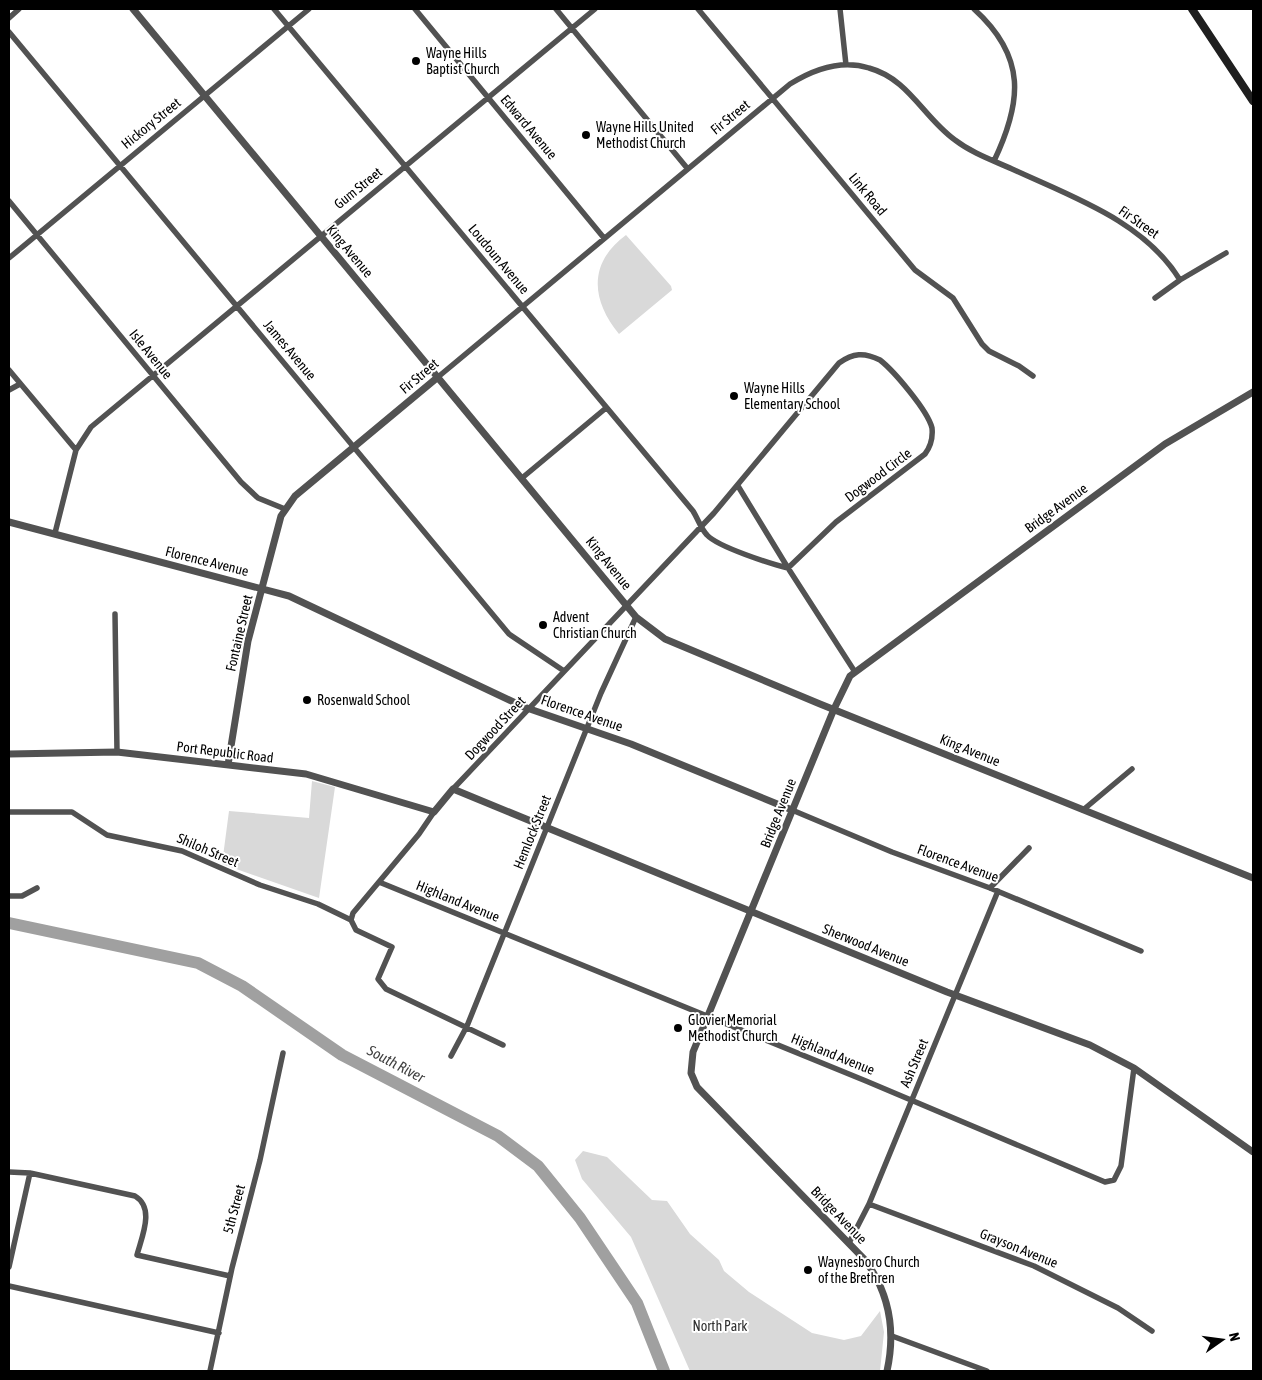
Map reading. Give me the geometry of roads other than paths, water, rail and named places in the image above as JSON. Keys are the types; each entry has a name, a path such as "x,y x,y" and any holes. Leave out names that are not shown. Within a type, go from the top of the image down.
{"main road":[{"path":"1192,9 1253,101"}],"street":[{"path":"9,18 20,9"},
{"name":"King Avenue","path":"133,9 636,617 665,639 1253,878"},
{"name":"Loudoun Avenue","path":"274,9 693,511 706,535 715,541 774,565 788,568"},
{"name":"Hickory Street","path":"9,258 309,9"},
{"name":"Edward Avenue","path":"415,9 604,238"},
{"path":"556,9 688,168"},
{"name":"Gum Street","path":"55,533 76,450 91,427 487,96 595,9"},
{"name":"Link Road","path":"698,9 915,270 953,298 982,344 996,355 1019,366 1033,376"},
{"path":"840,9 846,65"},
{"path":"974,9 987,21 1002,42 1009,56 1015,83 1015,99 1010,124 994,161"},
{"name":"James Avenue","path":"9,32 509,634 564,671"},
{"name":"Fir Street","path":"285,509 295,496 688,168 790,84 814,70 846,65 868,67 893,78 911,93 933,121 952,138 994,161 1080,201 1129,228 1156,249 1180,280"},
{"name":"Isle Avenue","path":"9,201 249,491 266,502 285,509"},
{"path":"1155,298 1180,280 1226,253"},
{"name":"Dogwood Circle","path":"738,486 839,363 853,355 871,356 885,364 928,419 932,441 925,454 836,522 788,568"},
{"path":"9,370 76,450"},
{"path":"9,390 20,384"},
{"name":"Bridge Avenue","path":"887,1371 892,1336 889,1311 880,1284 865,1260 697,1087 691,1073 692,1060 708,1016 844,685 855,672 1165,444 1253,392"},
{"path":"522,478 606,408"},
{"path":"738,486 855,672"},
{"name":"Dogwood Street","path":"379,882 453,789 738,486"},
{"name":"Fontaine Street","path":"228,765 248,641 275,536 285,509"},
{"name":"Florence Avenue","path":"9,522 289,596 530,708 631,744 892,852 998,891 1141,951"},
{"path":"115,614 117,752"},
{"name":"Hemlock Street","path":"451,1056 467,1026 587,728 636,617"},
{"name":"Port Republic Road","path":"9,754 117,752 306,774 434,812"},
{"path":"1083,810 1132,769"},
{"name":"Sherwood Avenue","path":"453,789 955,995 1090,1045 1134,1068 1253,1152"},
{"name":"Shiloh Street","path":"9,812 72,812 107,835 182,851 260,885 318,904 351,920 356,930 392,947 378,979 382,985 392,993 467,1026"},
{"path":"990,888 1029,848"},
{"path":"351,920 353,913 379,882"},
{"name":"Highland Avenue","path":"379,882 708,1016 1083,1174 1110,1182 1118,1176 1123,1159 1134,1068"},
{"path":"9,896 22,896 37,888"},
{"name":"Ash Street","path":"849,1243 869,1204 998,891"},
{"path":"467,1026 485,1038 503,1045"},
{"name":"5th Street","path":"210,1371 230,1276 260,1160 283,1053"},
{"path":"9,1172 30,1172 135,1196 144,1204 147,1213 137,1255 230,1276"},
{"path":"9,1267 30,1172"},
{"name":"Grayson Avenue","path":"869,1204 1034,1266 1118,1308 1152,1331"},
{"path":"9,1286 219,1333"},
{"path":"892,1336 987,1371"}],"waterway":[{"name":"South River","path":"9,923 198,963 242,986 342,1055 498,1136 538,1166 580,1218 637,1303 664,1371"}],"place":[{"name":"Wayne Hills Baptist Church","path":"416,61"},
{"name":"Wayne Hills United Methodist Church","path":"586,135"},
{"name":"Wayne Hills Elementary School","path":"734,396"},
{"name":"Advent Christian Church","path":"543,625"},
{"name":"Rosenwald School","path":"307,700"},
{"name":"Glovier Memorial Methodist Church","path":"678,1028"},
{"name":"Waynesboro Church of the Brethren","path":"808,1270"}],"park label":[{"name":"North Park","path":"720,1326"}]}
